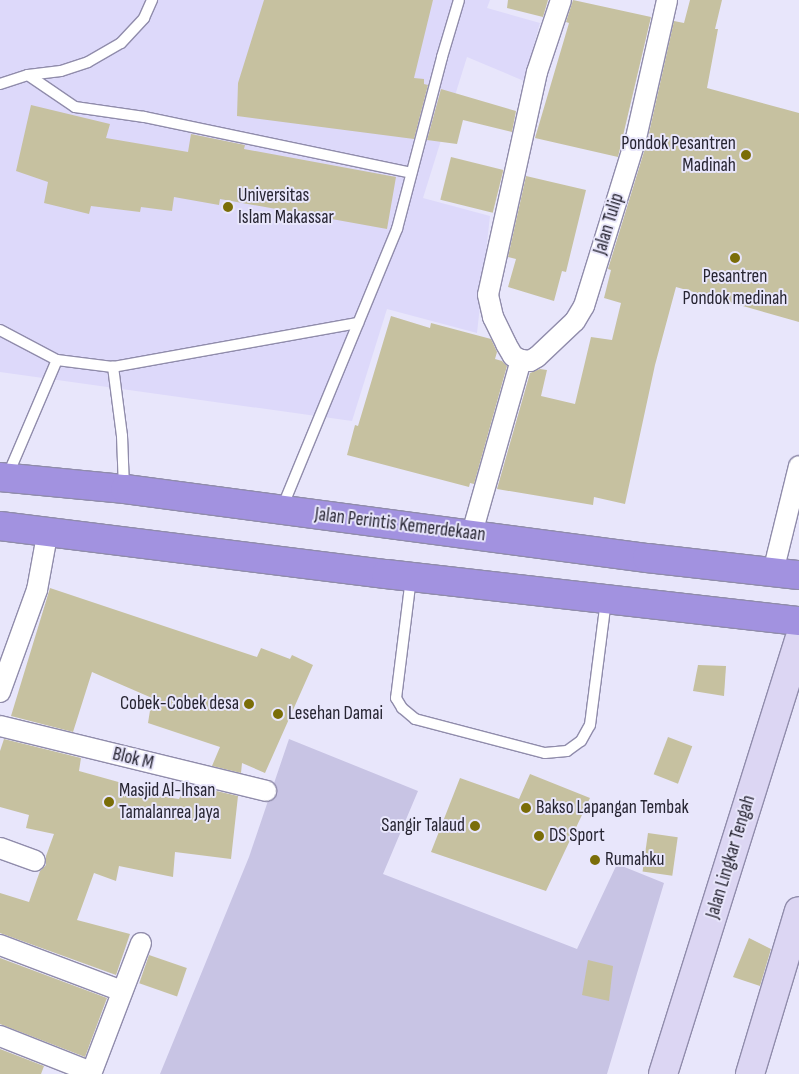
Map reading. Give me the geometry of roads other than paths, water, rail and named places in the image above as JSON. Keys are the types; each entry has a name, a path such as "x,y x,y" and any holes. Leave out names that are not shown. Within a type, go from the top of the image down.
{"highway":[{"name":"Jalan Perintis Kemerdekaan","path":"3,478 124,489 472,533 647,558 786,574"},
{"path":"0,526 48,530 411,576 799,621"}],"main road":[{"name":"Jalan Lingkar Tengah","path":"663,1074 799,640"},
{"path":"750,1074 799,911"}],"street":[{"path":"472,533 522,360 513,356 506,344 492,317 488,295 537,72 561,0"},
{"name":"Jalan Tulip","path":"522,360 530,361 537,357 575,321 584,306 636,138 667,0"},
{"path":"786,574 799,466"},
{"path":"0,692 37,590 48,530"},
{"name":"Blok M","path":"0,726 266,791"},
{"path":"0,848 35,861"},
{"path":"0,1036 91,1073 141,943"},
{"path":"0,945 122,991"}],"lane":[{"path":"0,84 28,75 60,71 88,62 121,44 144,18 152,0"},
{"path":"281,510 397,229 442,57 459,0"},
{"path":"28,75 75,107 144,117 411,173"},
{"path":"0,330 57,360 113,367 358,323"},
{"path":"3,478 57,360"},
{"path":"113,367 122,436 124,489"},
{"path":"411,576 396,698 402,708 415,719 545,753 567,751 581,741 590,725 606,599"}],"place":[{"name":"Pondok Pesantren Madinah","path":"746,155"},
{"name":"Universitas Islam Makassar","path":"228,207"},
{"name":"Pesantren Pondok medinah","path":"735,258"},
{"name":"Cobek-Cobek desa","path":"249,704"},
{"name":"Lesehan Damai","path":"278,714"},
{"name":"Masjid Al-Ihsan Tamalanrea Jaya","path":"109,802"},
{"name":"Bakso Lapangan Tembak","path":"526,808"},
{"name":"Sangir Talaud","path":"475,826"},
{"name":"DS Sport","path":"539,836"},
{"name":"Rumahku","path":"595,860"}]}
